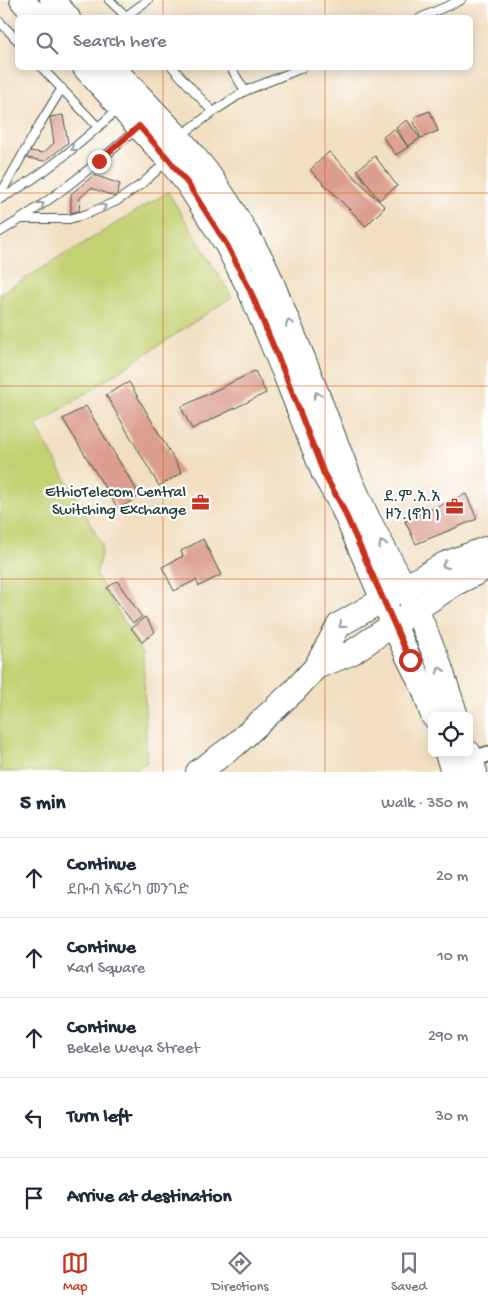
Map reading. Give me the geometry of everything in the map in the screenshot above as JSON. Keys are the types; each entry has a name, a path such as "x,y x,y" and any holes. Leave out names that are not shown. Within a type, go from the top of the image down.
{"main road":[{"path":"22,0 35,15"},
{"path":"52,0 65,15"},
{"path":"88,70 178,137 207,172 230,206 264,264 349,477 368,519 416,609 439,664 455,712"},
{"path":"114,70 139,126 188,184 227,245 249,288 324,474 341,504 433,712"},
{"path":"198,772 235,744 295,690 316,667 339,625 446,564 488,548"},
{"path":"316,667 351,653 454,584 488,567"}],"lane":[{"path":"109,0 125,15"},
{"path":"129,15 148,0"},
{"path":"427,15 461,0"},
{"path":"0,22 15,38"},
{"path":"44,70 98,127"},
{"path":"175,70 213,112"},
{"path":"232,70 245,91"},
{"path":"178,137 245,91 297,70"},
{"path":"0,195 62,88"},
{"path":"0,199 51,167 128,99"},
{"path":"0,232 22,219 65,188 139,126"},
{"path":"22,219 69,219 87,214 117,201 143,183 169,160"}],"green space":[{"path":"168,192 232,297 36,426 103,546 96,575 143,653 147,762 129,772 0,772 0,294"}],"building":[{"path":"430,111 438,131 421,138 414,122 416,116"},
{"path":"63,115 68,143 45,161 26,158 30,151 43,153 54,143 50,117"},
{"path":"407,120 420,138 409,148 396,128"},
{"path":"394,129 408,147 396,155 383,137"},
{"path":"329,152 385,207 366,226 310,170"},
{"path":"375,156 397,186 379,200 357,170"},
{"path":"94,175 120,184 116,197 91,188 80,198 79,211 71,213 71,194"},
{"path":"255,371 266,393 192,429 181,407"},
{"path":"129,382 182,473 159,486 106,395"},
{"path":"86,406 140,496 118,509 63,419"},
{"name":"ደ.ም.አ.አ ዞን.(ኖክ )","path":"466,494 477,519 416,544 405,521"},
{"path":"203,539 221,575 199,586 196,580 174,591 162,567 183,556 181,551"},
{"path":"117,581 142,617 133,623 107,588"},
{"path":"145,617 155,632 142,642 131,628"}],"place":[{"name":"EthioTelecom Central Switching Exchange","path":"200,502"},
{"name":"ደ.ም.አ.አ ዞን.(ኖክ )","path":"454,507"}],"route":[{"path":"99,161 139,126 188,184 227,245 249,288 324,474 341,504 410,660"}]}
